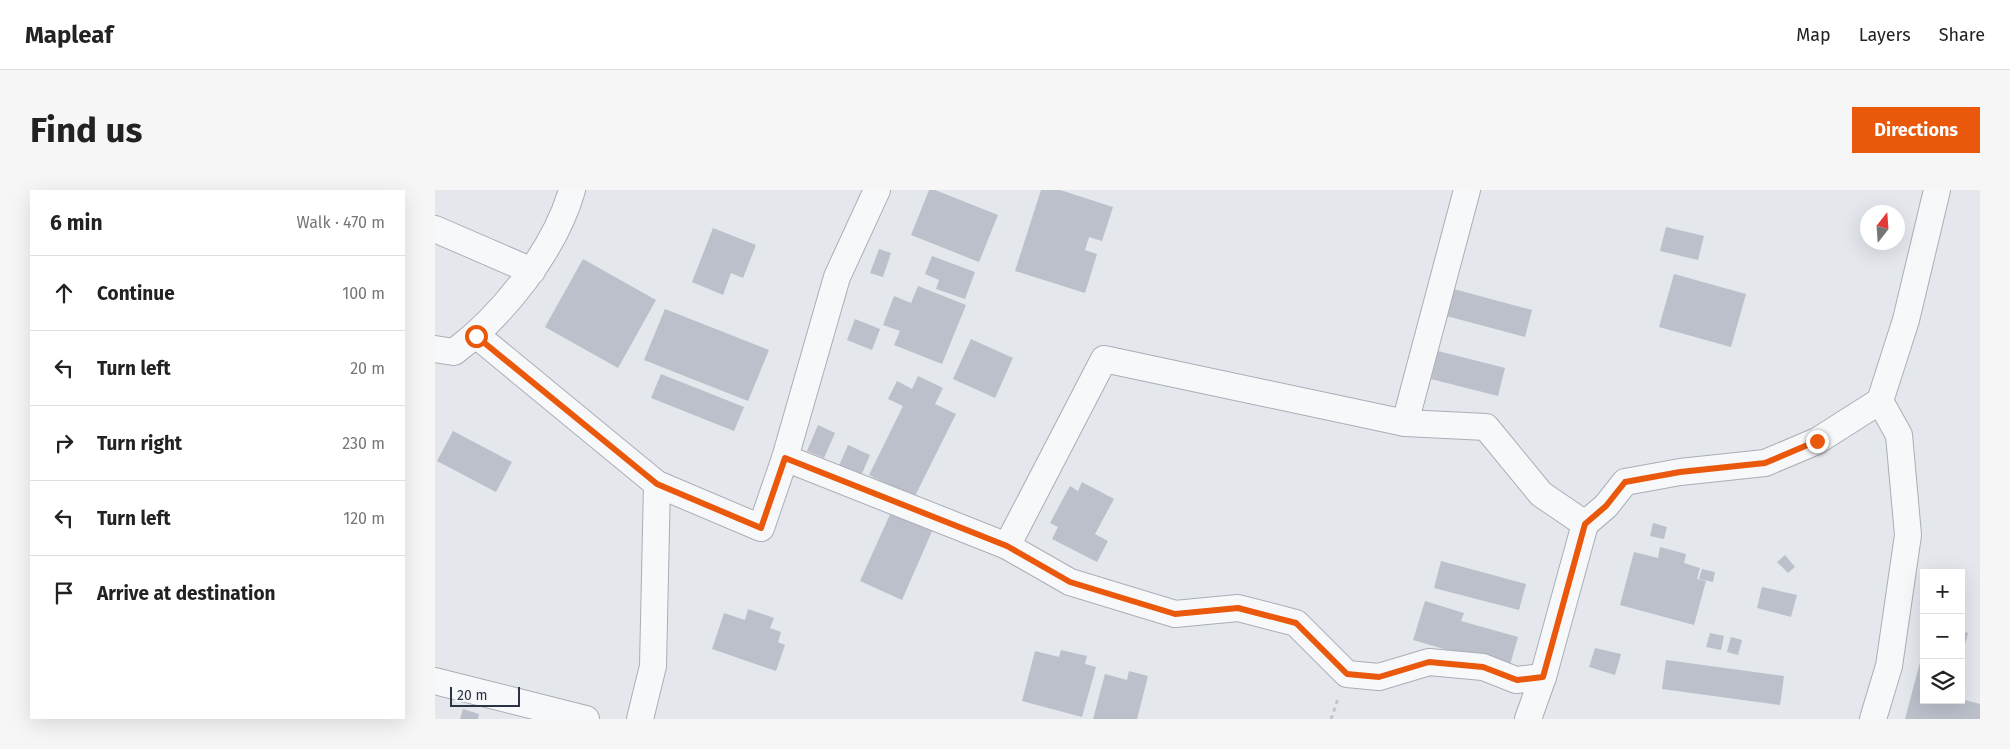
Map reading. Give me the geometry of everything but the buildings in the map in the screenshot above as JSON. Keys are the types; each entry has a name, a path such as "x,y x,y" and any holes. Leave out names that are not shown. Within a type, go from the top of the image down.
{"street":[{"path":"435,349 454,352 476,336 532,271 567,208 572,190"},
{"path":"476,336 657,484 761,528 785,458 837,277 877,190"},
{"path":"1405,423 1467,190"},
{"path":"1528,719 1543,677 1585,524 1606,506 1625,482 1680,472 1765,463 1817,441 1880,401 1906,320 1937,190"},
{"path":"435,229 532,271"},
{"path":"1007,546 1104,359 1405,423 1486,427 1541,494 1585,524"},
{"path":"1873,719 1889,666 1908,535 1899,435 1880,401"},
{"path":"785,458 1007,546 1070,582 1175,614 1238,608 1296,623 1347,674 1379,677 1429,662 1483,667 1517,680 1543,677"},
{"path":"640,719 653,666 657,484"},
{"path":"435,681 586,719"}],"route":[{"path":"476,336 657,484 761,528 785,458 1007,546 1070,582 1175,614 1238,608 1296,623 1347,674 1379,677 1429,662 1483,667 1517,680 1543,677 1585,524 1606,506 1625,482 1680,472 1765,463 1817,441"}]}
